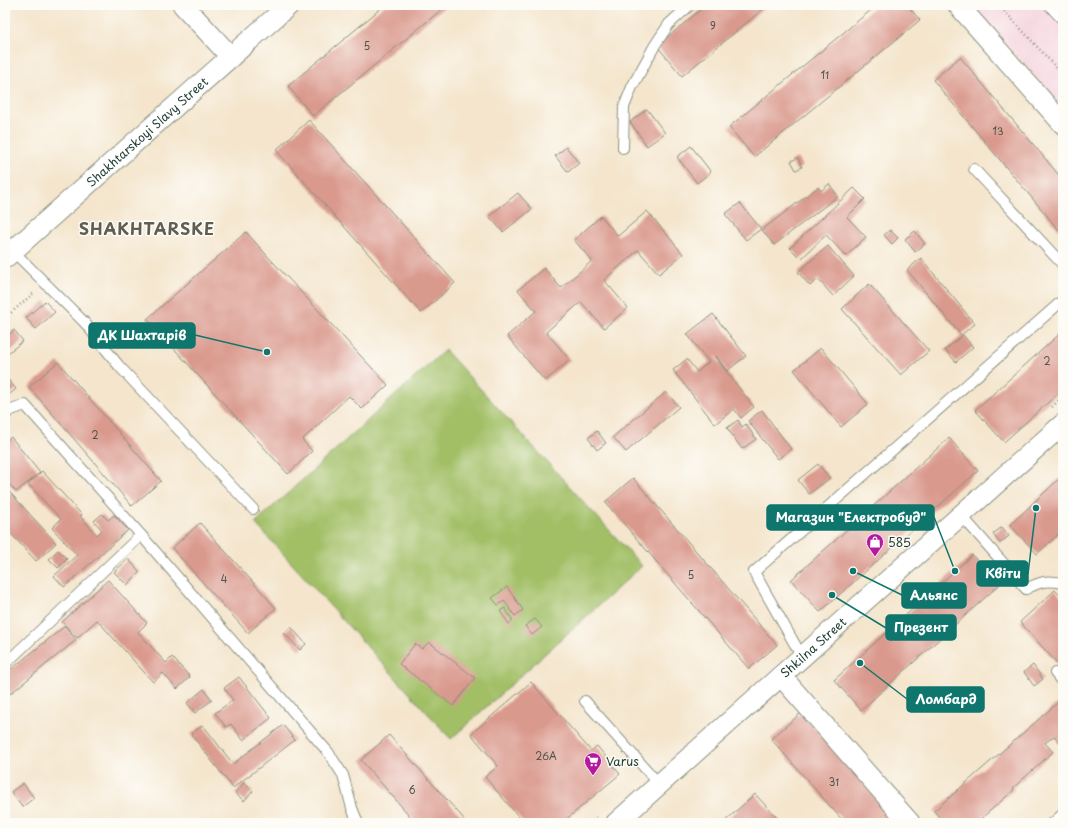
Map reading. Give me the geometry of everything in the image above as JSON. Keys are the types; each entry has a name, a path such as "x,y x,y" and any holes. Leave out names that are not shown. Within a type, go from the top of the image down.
{"street":[{"path":"183,5 231,57"},
{"name":"Shakhtarskoyi Slavy Street","path":"9,255 289,5"},
{"path":"958,5 1063,124"},
{"name":"Shkilna Street","path":"616,823 1063,424"},
{"path":"781,676 910,823"}],"lane":[{"path":"623,148 624,107 632,87 655,45 669,24 690,5"},
{"path":"1049,5 1063,20"},
{"path":"974,169 1063,265"},
{"path":"9,255 45,283 85,323 120,366 253,509"},
{"path":"802,657 754,572 1063,300"},
{"path":"5,415 9,411 25,405 141,535 328,752 343,775 352,808 358,823"},
{"path":"961,515 1026,589 1040,582 1051,581 1063,583"},
{"path":"5,664 141,535"},
{"path":"1055,673 1063,683"},
{"path":"585,701 659,784"},
{"path":"1053,823 1063,814"}],"path":[{"path":"999,5 1063,75"},
{"path":"5,318 45,283"}],"shaded area":[{"path":"972,5 1063,5 1063,107"}],"green space":[{"path":"445,350 642,566 451,739 255,523"}],"building":[{"path":"385,5 447,5 313,116 288,86"},
{"path":"706,5 768,5 682,76 657,46"},
{"path":"877,5 907,5 920,20 754,157 729,127"},
{"path":"960,57 1063,180 1063,235 933,80"},
{"path":"647,109 665,133 647,146 630,122"},
{"path":"309,120 455,283 421,313 276,150"},
{"path":"691,146 711,172 697,183 677,157"},
{"path":"566,147 579,163 568,172 555,156"},
{"path":"798,158 802,167 796,170 791,161"},
{"path":"829,184 838,196 774,245 762,230 818,187 821,191"},
{"path":"854,188 865,199 847,217 866,237 846,256 826,235 801,259 790,248"},
{"path":"518,193 532,209 503,232 489,216"},
{"path":"740,203 761,229 746,240 725,214"},
{"path":"647,211 683,254 659,274 638,250 604,280 628,308 604,328 581,302 546,332 570,360 545,381 507,336 536,311 518,290 544,268 561,288 592,261 574,240 601,216 618,236"},
{"path":"890,230 898,238 892,244 884,235"},
{"path":"915,231 925,244 915,252 905,239"},
{"path":"246,232 388,385 362,409 349,396 302,440 312,451 288,474 147,319"},
{"path":"828,246 854,276 833,296 818,279 810,286 798,272"},
{"path":"921,258 975,324 961,335 907,270"},
{"path":"869,284 929,351 901,375 842,309"},
{"path":"45,301 55,312 36,329 26,318"},
{"path":"713,314 746,356 727,371 716,356 715,357 754,407 741,418 734,409 715,424 673,370 687,359 697,372 709,362 687,334"},
{"path":"14,330 23,341 8,353 5,349 5,338"},
{"path":"1063,331 1063,389 1004,442 975,410"},
{"path":"963,335 973,347 956,362 945,350"},
{"path":"821,348 868,404 841,427 794,370"},
{"path":"58,362 161,481 132,506 29,387"},
{"path":"5,376 16,389 5,398"},
{"path":"666,392 679,407 626,452 613,437"},
{"path":"762,410 791,449 778,459 748,421"},
{"path":"738,420 742,427 746,424 756,439 742,449 727,428"},
{"path":"597,431 606,443 597,450 588,438"},
{"path":"11,437 40,473 16,492 5,479 5,442"},
{"path":"949,438 978,471 820,612 791,580"},
{"path":"818,464 830,478 809,494 798,480"},
{"path":"42,471 82,515 80,516 97,535 102,530 94,521 102,514 108,520 114,515 128,530 64,587 54,576 77,555 52,528 61,519 28,484"},
{"path":"1063,475 1063,530 1037,554 1010,525"},
{"path":"633,478 777,645 749,669 605,502"},
{"path":"5,487 56,543 36,561 5,527"},
{"path":"200,523 276,608 248,633 172,548"},
{"path":"1002,527 1009,536 1000,543 993,534"},
{"path":"58,550 67,559 58,568 49,559"},
{"path":"972,555 999,585 861,710 834,680"},
{"path":"128,559 140,572 127,585 114,572"},
{"path":"108,580 147,623 138,632 166,663 172,657 190,677 177,689 163,673 153,682 97,620 77,638 62,622"},
{"path":"507,587 523,610 515,616 504,601 498,605 492,598"},
{"path":"1055,590 1063,599 1063,670 1020,622"},
{"path":"505,608 513,621 509,624 500,611"},
{"path":"535,619 542,627 532,635 525,626"},
{"path":"65,626 76,640 5,698 5,674"},
{"path":"291,627 306,644 300,650 284,633"},
{"path":"429,642 475,678 453,706 399,664 415,644 422,649"},
{"path":"1033,665 1043,679 1034,686 1024,672"},
{"path":"239,677 271,718 243,740 231,724 226,727 215,713 233,700 224,688"},
{"path":"531,682 591,751 597,746 620,774 562,823 524,823 485,777 498,766 471,734"},
{"path":"204,689 212,700 195,713 187,703"},
{"path":"1063,698 1062,745 1054,736 1045,743 1053,752 1013,788 1014,790 976,823 944,823 934,811"},
{"path":"801,713 898,823 845,823 771,739"},
{"path":"203,725 233,764 283,725 295,740 233,788 191,734"},
{"path":"389,735 464,819 459,823 416,823 361,760"},
{"path":"23,783 34,798 22,807 11,792"},
{"path":"244,783 253,791 244,801 235,793"},
{"path":"755,794 780,821 778,823 723,823"}],"place":[{"name":"ДК Шахтарів","path":"267,352"},
{"name":"Квіти","path":"1036,508"},
{"name":"585","path":"875,557"},
{"name":"Альянс","path":"853,571"},
{"name":"Магазин \"Електробуд\"","path":"955,571"},
{"name":"Презент","path":"832,595"},
{"name":"Ломбард","path":"860,663"},
{"name":"Varus","path":"593,776"}],"district":[{"name":"SHAKHTARSKE","path":"147,228"}]}
